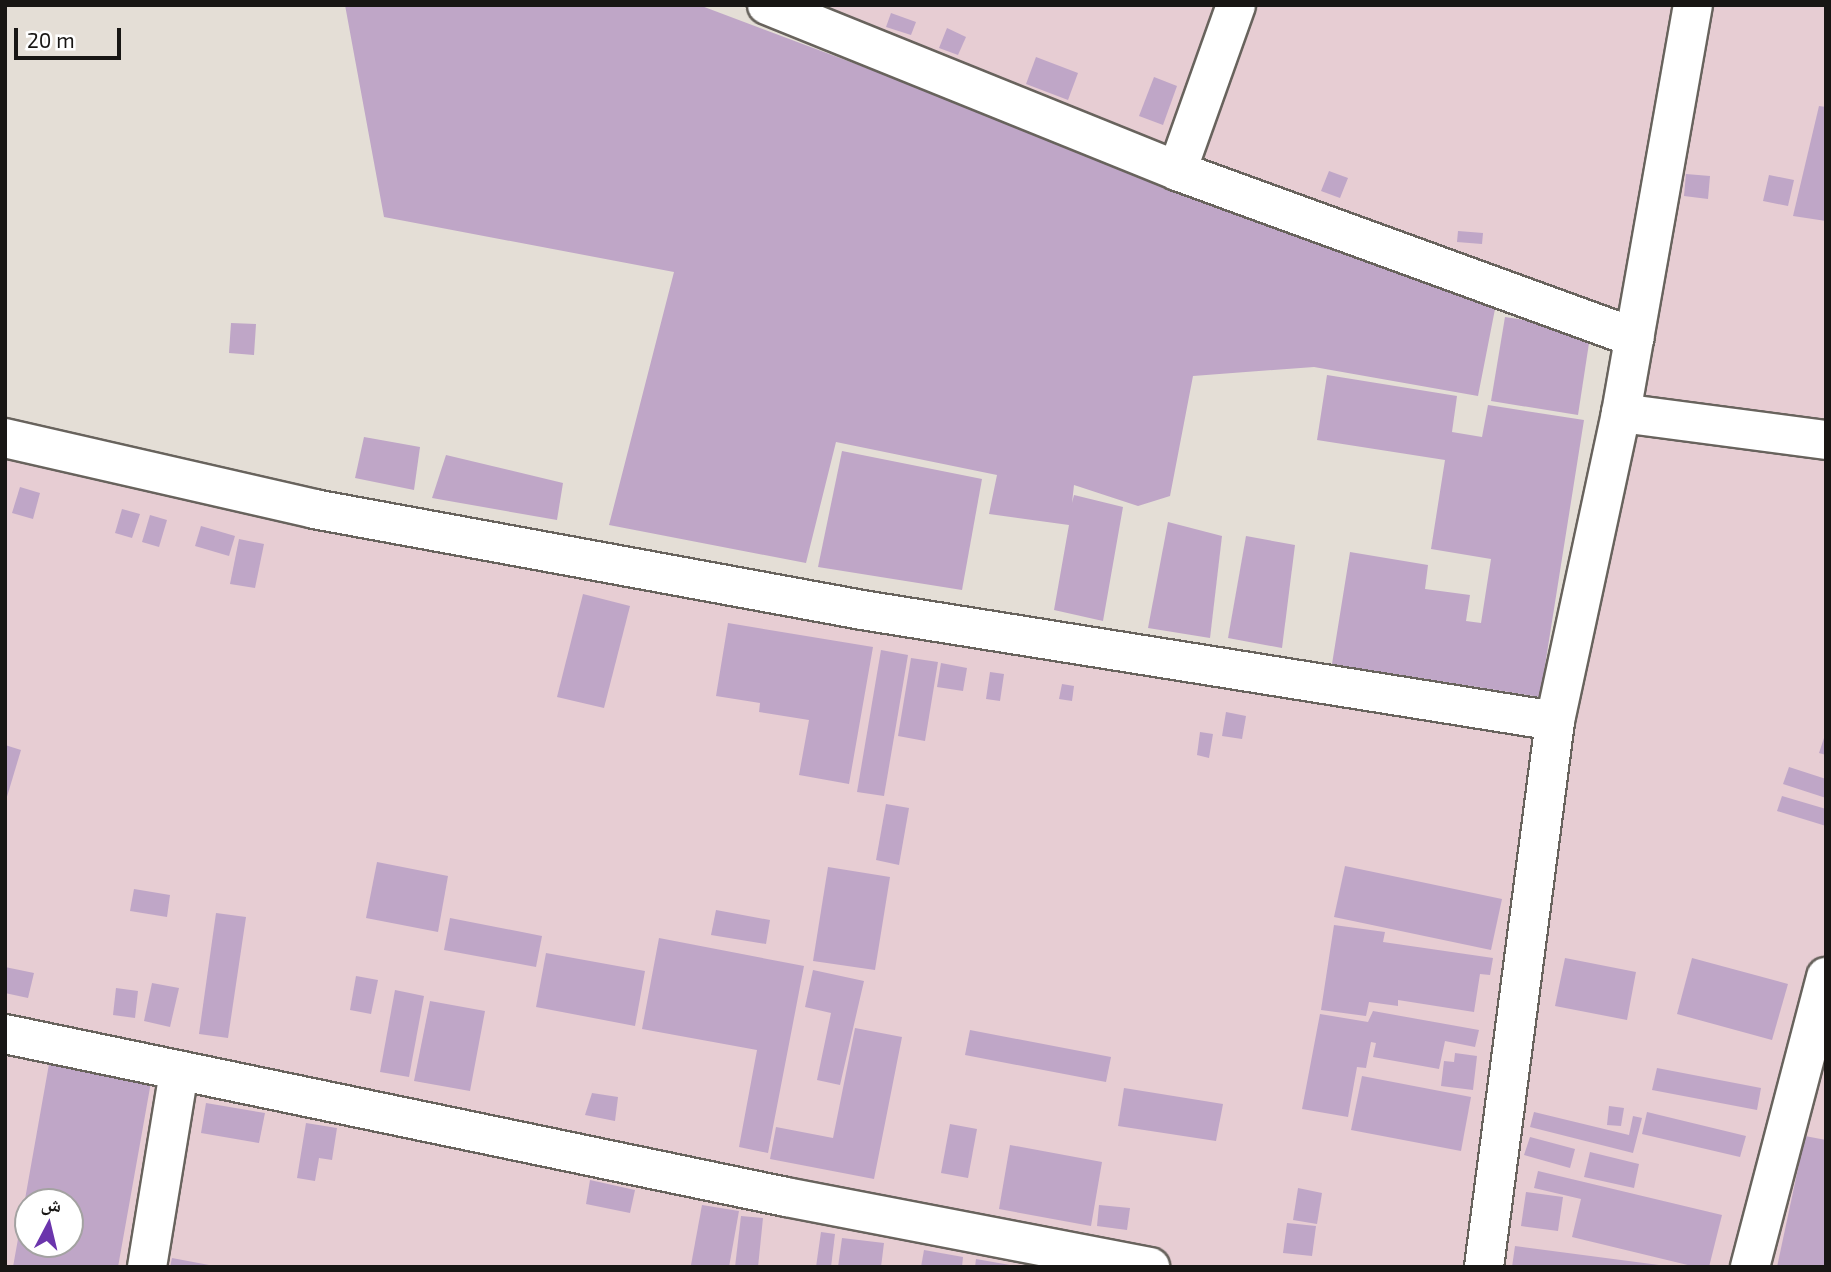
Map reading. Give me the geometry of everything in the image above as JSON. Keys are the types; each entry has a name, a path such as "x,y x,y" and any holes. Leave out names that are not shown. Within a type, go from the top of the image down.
{"street":[{"path":"767,5 1177,171 1635,338"},
{"path":"1177,171 1236,5"},
{"path":"1485,1267 1555,721 1621,413 1693,5"},
{"path":"1621,413 1826,440"},
{"path":"5,438 314,509 862,610 1555,721"},
{"path":"1750,1267 1826,977"},
{"path":"5,1034 786,1197 1150,1267"},
{"path":"147,1267 179,1071"}],"shaded area":[{"path":"771,5 1826,5 1826,1267 5,1267 5,451 1555,721 1635,338"}],"building":[{"path":"345,5 699,5 1496,304 1478,396 1314,367 1193,376 1170,496 1138,506 1074,485 1072,503 1074,495 1123,507 1103,621 1054,610 1069,525 989,514 997,475 836,442 806,563 609,525 674,272 384,217"},
{"path":"891,13 916,22 911,35 886,27"},
{"path":"947,28 966,37 958,55 939,48"},
{"path":"1036,57 1078,73 1068,100 1026,84"},
{"path":"1154,77 1177,86 1163,125 1139,116"},
{"path":"1819,106 1826,107 1826,221 1793,216"},
{"path":"1329,171 1348,178 1340,198 1321,191"},
{"path":"1686,174 1710,176 1708,199 1684,196"},
{"path":"1769,175 1794,180 1788,206 1763,201"},
{"path":"1458,231 1483,233 1482,244 1457,242"},
{"path":"1505,317 1591,330 1578,415 1491,401"},
{"path":"231,323 256,324 254,355 229,353"},
{"path":"1327,375 1457,396 1452,432 1482,437 1488,405 1584,420 1540,697 1332,664 1350,552 1428,565 1425,589 1470,595 1466,621 1481,623 1491,559 1431,549 1445,460 1317,440"},
{"path":"364,437 420,447 414,490 355,478"},
{"path":"842,451 982,479 962,590 818,567"},
{"path":"446,455 563,483 557,520 432,498"},
{"path":"20,487 40,493 33,519 12,513"},
{"path":"122,509 140,514 132,538 115,533"},
{"path":"150,515 167,520 159,547 142,542"},
{"path":"1168,522 1222,536 1210,638 1148,628"},
{"path":"201,526 235,536 229,556 195,546"},
{"path":"1246,536 1295,545 1282,648 1228,638"},
{"path":"239,539 264,544 255,588 230,584"},
{"path":"583,594 630,606 604,708 557,697"},
{"path":"728,623 873,647 849,784 799,775 809,720 759,712 760,703 716,696"},
{"path":"881,650 908,655 884,796 857,792"},
{"path":"911,658 938,662 925,741 898,736"},
{"path":"941,663 967,668 963,691 937,687"},
{"path":"990,672 1004,674 1000,701 986,699"},
{"path":"1062,684 1074,686 1072,701 1059,699"},
{"path":"1226,712 1246,716 1242,739 1222,736"},
{"path":"1200,732 1213,734 1209,758 1197,755"},
{"path":"1826,735 1826,755 1819,753"},
{"path":"5,745 21,750 6,800 5,800"},
{"path":"1789,767 1826,779 1826,798 1783,784"},
{"path":"1782,796 1826,809 1826,826 1777,811"},
{"path":"886,804 909,808 899,865 876,860"},
{"path":"377,862 448,876 438,932 366,918"},
{"path":"1345,866 1502,899 1491,950 1334,917"},
{"path":"828,867 890,877 875,970 813,961"},
{"path":"134,889 170,895 167,917 130,911"},
{"path":"716,910 770,920 766,944 711,935"},
{"path":"216,913 246,917 228,1038 199,1034"},
{"path":"450,918 542,936 536,967 444,950"},
{"path":"1334,925 1385,932 1383,942 1493,958 1490,975 1480,974 1474,1012 1398,1000 1398,1006 1369,1002 1366,1016 1321,1010"},
{"path":"659,938 804,966 768,1153 739,1147 757,1050 642,1029"},
{"path":"546,953 645,971 635,1026 536,1007"},
{"path":"1565,958 1636,972 1627,1020 1555,1006"},
{"path":"1692,958 1788,984 1772,1040 1677,1014"},
{"path":"5,967 34,973 28,998 5,993"},
{"path":"813,970 864,981 840,1085 817,1080 831,1013 805,1007"},
{"path":"356,976 378,980 371,1014 350,1010"},
{"path":"152,983 179,988 170,1027 144,1021"},
{"path":"116,988 138,991 135,1018 113,1015"},
{"path":"395,990 424,996 409,1077 380,1072"},
{"path":"430,1001 485,1011 470,1091 414,1081"},
{"path":"1373,1011 1479,1030 1475,1047 1445,1041 1439,1069 1373,1057 1376,1043 1371,1042 1366,1068 1357,1067 1348,1117 1302,1109 1320,1014 1368,1022"},
{"path":"855,1028 902,1037 874,1179 770,1159 776,1127 833,1138"},
{"path":"970,1030 1111,1057 1106,1082 965,1055"},
{"path":"1455,1053 1477,1056 1473,1090 1441,1086 1444,1061 1454,1062"},
{"path":"49,1064 151,1082 118,1267 13,1267 15,1258 84,1258 84,1188 27,1188"},
{"path":"1657,1068 1761,1088 1757,1110 1652,1090"},
{"path":"1362,1076 1471,1097 1461,1151 1351,1130"},
{"path":"1124,1088 1223,1104 1216,1141 1118,1126"},
{"path":"592,1093 618,1097 615,1121 585,1115"},
{"path":"206,1103 265,1113 259,1143 201,1133"},
{"path":"1609,1106 1624,1108 1621,1126 1607,1125"},
{"path":"1534,1112 1629,1135 1633,1116 1642,1118 1633,1153 1530,1127"},
{"path":"1647,1112 1746,1136 1740,1157 1642,1134"},
{"path":"306,1123 337,1128 332,1160 319,1158 315,1181 297,1178"},
{"path":"950,1124 977,1129 968,1178 941,1173"},
{"path":"1805,1136 1826,1140 1826,1267 1777,1267"},
{"path":"1530,1137 1575,1149 1570,1168 1524,1155"},
{"path":"1010,1145 1102,1162 1091,1226 999,1209"},
{"path":"1590,1152 1639,1164 1634,1188 1584,1177"},
{"path":"1538,1171 1722,1215 1709,1267 1696,1267 1572,1237 1581,1199 1534,1188"},
{"path":"590,1180 635,1190 630,1213 586,1204"},
{"path":"1298,1188 1322,1193 1317,1224 1293,1220"},
{"path":"1526,1192 1563,1197 1558,1231 1521,1226"},
{"path":"702,1205 739,1211 729,1267 691,1265"},
{"path":"1099,1205 1130,1208 1127,1230 1097,1226"},
{"path":"741,1216 763,1218 758,1267 735,1267"},
{"path":"1287,1223 1316,1226 1312,1256 1283,1253"},
{"path":"821,1232 835,1234 831,1267 816,1267"},
{"path":"842,1238 884,1243 881,1267 838,1267"},
{"path":"1515,1246 1659,1265 1659,1267 1512,1267"},
{"path":"924,1250 963,1257 962,1267 921,1267"},
{"path":"172,1258 209,1265 170,1267"},
{"path":"976,1259 1010,1265 975,1267"}]}
